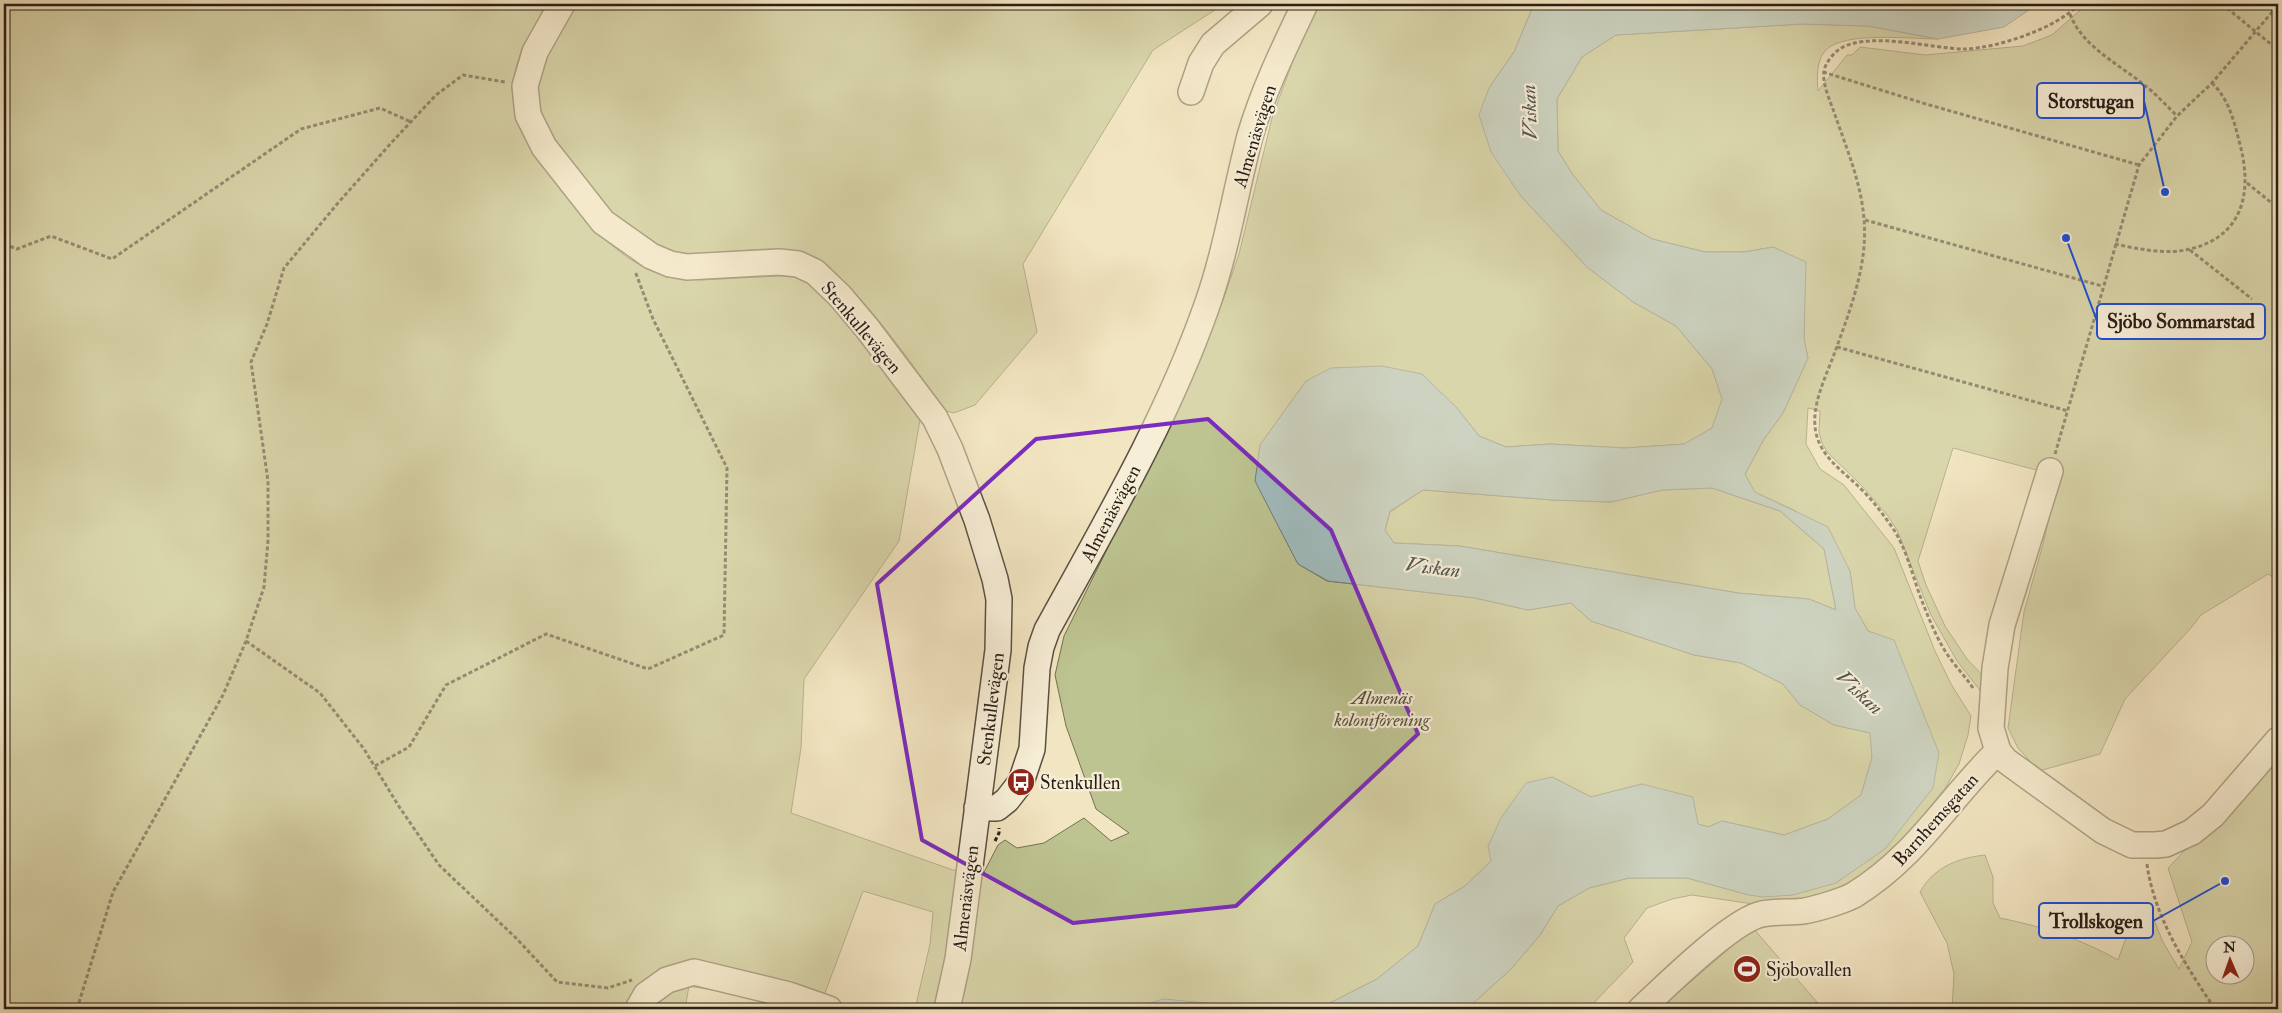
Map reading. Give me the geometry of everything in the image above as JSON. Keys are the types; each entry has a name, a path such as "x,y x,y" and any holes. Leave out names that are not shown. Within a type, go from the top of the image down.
{"street":[{"name":"Stenkullevägen","path":"562,4 535,52 526,86 528,115 544,147 603,222 651,256 670,264 701,267 779,262 798,264 815,272 840,296 867,328 935,418 950,448 977,520 995,579 999,599 998,650 977,808"},
{"path":"1191,92 1201,63 1213,44 1260,4"},
{"name":"Almenäsvägen","path":"947,1009 958,959 977,808 997,808 1007,800 1021,782 1032,748 1037,668 1041,647 1048,630 1125,486 1190,349 1216,279 1251,134 1272,77 1306,4"},
{"path":"2050,471 2002,625 1995,668 1991,728 1998,751 2011,765 2103,831 2132,845 2145,846 2166,844 2192,832 2212,815 2278,740"},
{"name":"Barnhemsgatan","path":"1640,1009 1738,926 1761,914 1804,911 1852,896 1898,863 1930,830 1978,771 1998,751"},
{"path":"638,1009 646,995 667,980 694,972 789,995 829,1009"}],"path":[{"path":"1992,713 1985,711 1975,690 1946,652 1928,614 1895,532 1858,486 1829,458 1821,446 1816,432 1815,412 1820,392 1837,346 1861,269 1864,253 1864,220 1860,190 1828,94 1823,72 1826,64 1835,53 1846,45 1877,41 1930,44 1963,49 1981,48 2032,32 2070,14 2079,4"},
{"path":"2222,4 2278,50"},
{"path":"2050,471 2102,286 2139,165 2177,116 2212,83 2278,5"},
{"path":"2070,14 2074,25 2087,41 2145,85 2177,116"},
{"path":"1823,72 1926,104 2139,165"},
{"path":"77,1009 113,892 223,695 246,640 264,587 268,540 268,481 251,362 267,324 284,268 338,203 436,94 463,75 526,86"},
{"path":"2115,244 2163,251 2189,250 2214,241 2232,224 2242,206 2247,183 2242,150 2233,118 2220,91 2212,83"},
{"path":"4,244 17,249 51,236 112,259 301,128 380,108 411,122"},
{"path":"2247,183 2278,208"},
{"path":"1864,220 2102,286"},
{"path":"375,766 409,747 446,685 546,634 648,669 724,635 727,468 653,319 623,237"},
{"path":"2189,250 2252,299"},
{"path":"1837,346 2068,411"},
{"path":"246,640 320,693 364,749 398,805 439,865 516,938 557,982 608,988 635,979"},
{"path":"2145,846 2150,887 2165,923 2191,973 2215,1009"}],"highlighted area":[{"path":"1208,419 1331,530 1418,734 1236,906 1073,923 922,840 877,584 1036,439"}],"green space":[{"name":"Almenäs koloniförening","path":"4,4 548,4 523,46 517,64 512,86 516,119 533,154 594,231 628,258 645,268 667,277 701,280 779,276 795,277 808,283 831,305 921,414 899,541 804,679 801,748 791,813 953,870 983,874 998,845 1005,840 1017,848 1044,843 1084,818 1111,841 1129,833 1096,809 1066,726 1055,675 1064,636 1192,378 1222,303 1239,254 1272,118 1299,44 1319,4 1534,4 1514,52 1489,88 1520,195 1587,267 1633,302 1676,326 1712,369 1723,399 1712,428 1685,444 1625,448 1550,444 1506,447 1479,436 1457,408 1306,381 1260,445 1256,481 1298,564 1327,581 1475,598 1528,610 1571,603 1591,621 1694,655 1741,663 1783,684 1800,705 1834,725 1871,733 1872,758 1861,795 1828,819 1784,835 1722,821 1708,827 1698,824 1642,784 1591,797 1552,777 1491,861 1465,886 1435,904 1418,946 1377,979 1318,1009 1268,1009 1239,1005 1129,1009 915,1009 930,944 933,912 863,891 819,1009 689,986 685,1009 4,1009"},
{"path":"577,4 1224,4 1153,50 1023,264 1037,332 975,405 954,413 946,411 871,311 824,263 804,254 786,250 768,249 694,254 667,250 634,231 612,213 583,179 552,135 545,122 539,103 539,79 547,57"},
{"path":"2087,4 2278,4 2278,580 2268,574 2201,615 2125,699 2100,754 2039,771 2018,748 2008,728 2024,612 2059,476 1953,448 1918,561 1926,585 1945,626 1967,659 1987,680 1986,705 1979,689 1957,661 1931,615 1897,530 1888,516 1862,486 1827,452 1819,432 1820,411 1808,408 1806,444 1820,469 1844,485 1894,548 1935,651 1951,684 1971,716 1968,735 1959,764 1946,787 1922,817 1911,840 1844,888 1809,900 1767,906 1692,895 1672,899 1647,908 1624,938 1633,962 1588,1009 1467,1009 1510,970 1540,935 1558,906 1589,888 1629,878 1687,878 1749,895 1933,788 1868,631 1855,608 1850,571 1796,511 1754,492 1745,474 1764,439 1783,413 1808,358 1804,340 1805,262 1773,247 1744,252 1705,252 1652,239 1601,210 1573,175 1558,151 1557,99 1582,57 1616,35 1802,24 1868,26 1938,39 1879,37 1847,40 1835,44 1826,50 1820,59 1817,75 1818,91 1847,55 1852,55 1860,47 1925,55 2023,46 2052,35"},
{"path":"1712,488 1780,511 1824,549 1836,610 1809,599 1738,593 1460,546 1394,543 1385,530 1390,512 1423,490 1553,500 1611,502 1662,490"},
{"path":"2278,753 2278,1009 1952,1009 1954,974 1947,943 1920,892 1932,876 1948,865 1956,861 1985,855 1993,877 1993,903 2000,918 2061,934 2089,945 2118,960 2137,907 2147,903 2163,942 2179,969 2192,942 2168,868"},
{"name":"Sjöbovallen","path":"1753,928 1823,1009 1659,1009"}],"water":[{"name":"Viskan","path":"1534,4 2038,4 2004,27 1938,39 1868,26 1802,24 1616,35 1582,57 1557,99 1558,151 1573,175 1601,210 1652,239 1705,252 1744,252 1773,247 1806,262 1804,339 1808,358 1783,413 1764,439 1745,474 1755,492 1828,527 1850,571 1855,608 1868,631 1894,640 1939,753 1933,788 1885,849 1836,883 1793,895 1763,897 1687,878 1629,878 1589,888 1558,906 1540,935 1510,970 1467,1009 1318,1009 1377,979 1418,946 1435,904 1465,886 1491,861 1488,846 1501,818 1526,783 1552,777 1591,797 1642,784 1693,797 1698,824 1708,827 1722,821 1784,835 1828,819 1861,795 1872,758 1870,733 1834,725 1800,705 1783,684 1741,663 1694,655 1591,621 1571,603 1528,610 1475,598 1328,581 1298,564 1255,481 1260,445 1306,381 1331,368 1382,366 1422,374 1457,408 1479,436 1506,447 1550,444 1625,448 1684,444 1712,428 1722,399 1712,369 1676,326 1633,302 1587,267 1520,195 1491,152 1479,115 1489,88 1514,52","holes":["1712,488 1780,511 1824,549 1836,610 1809,599 1738,593 1460,546 1394,543 1385,530 1390,511 1423,490 1553,500 1611,502 1662,490"]},
{"path":"1164,999 1268,1009 1129,1009"}],"place":[{"name":"Storstugan","path":"2165,192"},
{"name":"Sjöbo Sommarstad","path":"2066,238"},
{"name":"Stenkullen","path":"1021,782"},
{"name":"Trollskogen","path":"2225,881"},
{"name":"Sjöbovallen","path":"1747,969"}]}
